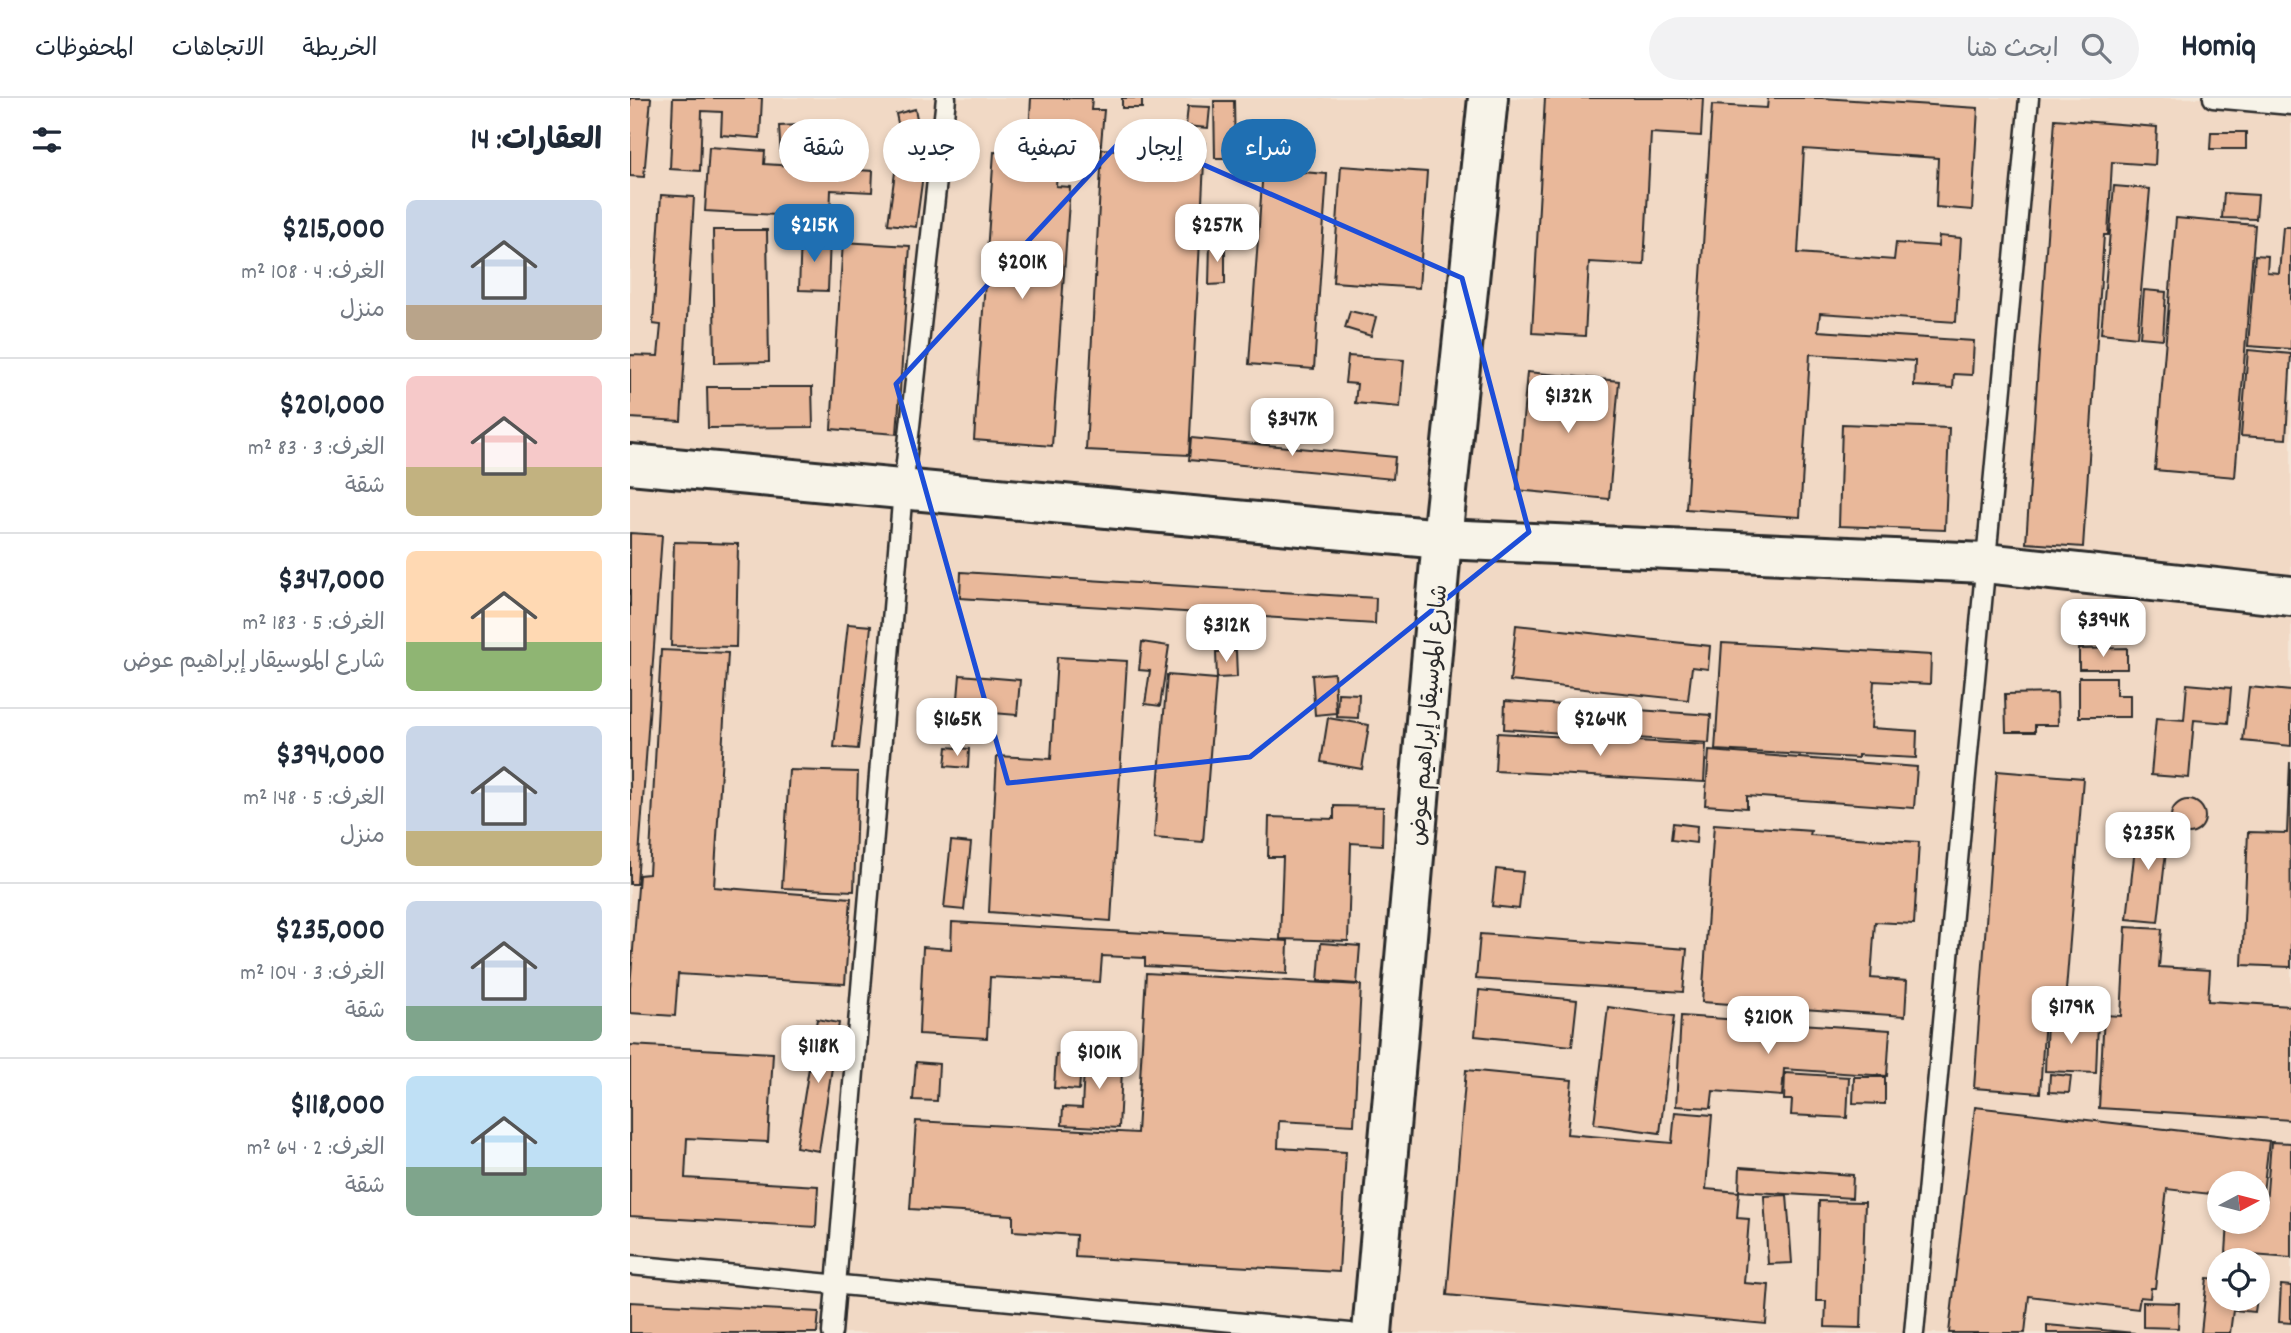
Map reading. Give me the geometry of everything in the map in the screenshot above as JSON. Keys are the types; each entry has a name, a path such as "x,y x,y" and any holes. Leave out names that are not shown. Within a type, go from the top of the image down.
{"street":[{"name":"شارع الموسيقار إبراهيم عوض","path":"1372,1333 1442,539 1488,98"},
{"path":"630,464 1442,539 1985,563 2291,596"}],"lane":[{"path":"832,1333 903,491 946,98"},
{"path":"1914,1333 2029,98"},
{"path":"2213,98 2291,106"},
{"path":"630,1265 1350,1333"}],"highlighted area":[{"path":"1129,132 1462,278 1529,532 1250,757 1008,783 896,384"}],"shaded area":[{"path":"630,98 2291,98 2291,1333 630,1333"}],"building":[{"path":"630,98 651,98 644,177 630,176"},
{"path":"673,98 762,98 760,138 721,135 722,112 702,111 700,171 670,169"},
{"path":"1031,98 1092,98 1091,110 1104,110 1100,155 1100,119 1030,119"},
{"path":"1122,98 1142,98 1142,108 1122,108"},
{"path":"1545,98 1703,98 1701,136 1651,133 1644,265 1589,262 1585,336 1532,333"},
{"path":"1768,98 1822,98 1978,108 1972,210 1936,207 1938,158 1804,149 1798,253 1894,260 1896,243 1938,246 1939,236 1961,238 1956,322 1820,313 1818,331 1974,341 1972,375 1954,374 1953,388 1914,386 1915,361 1810,354 1800,517 1686,509 1712,105 1767,108"},
{"path":"1214,101 1234,101 1234,119 1221,119 1221,158 1215,158"},
{"path":"1188,106 1210,107 1208,128 1207,119 1187,119"},
{"path":"915,109 917,119 897,119 896,114"},
{"path":"2055,119 2157,127 2155,165 2112,162 2108,235 2104,235 2083,547 2026,543"},
{"path":"2211,132 2246,132 2246,149 2210,149"},
{"path":"709,147 765,151 764,164 779,165 779,182 869,182 869,171 873,171 872,192 831,190 830,218 705,211"},
{"path":"1102,149 1114,150 1114,182 1203,182 1189,455 1086,450"},
{"path":"994,152 994,182 1056,182 1056,186 1070,187 1052,446 974,440"},
{"path":"1341,166 1427,172 1419,288 1333,282"},
{"path":"1316,173 1327,174 1314,369 1249,364 1262,182 1316,182"},
{"path":"894,182 922,182 916,227 888,224"},
{"path":"2114,186 2150,189 2137,337 2101,333"},
{"path":"2224,193 2258,195 2256,219 2222,218"},
{"path":"661,195 694,197 681,421 630,418 630,355 658,356 661,325 653,324"},
{"path":"2176,218 2255,225 2235,477 2155,470"},
{"path":"2283,227 2291,227 2291,349 2248,346 2255,255 2268,256 2267,272 2279,273"},
{"path":"713,230 767,230 769,362 715,363"},
{"path":"801,236 830,237 828,291 799,290"},
{"path":"843,242 910,246 897,434 831,429"},
{"path":"1210,243 1225,243 1225,284 1209,285"},
{"path":"2144,290 2166,292 2163,339 2140,337"},
{"path":"1350,311 1376,317 1371,336 1345,328"},
{"path":"2248,350 2291,354 2286,439 2241,436"},
{"path":"1348,356 1404,360 1400,407 1355,403 1357,384 1345,383"},
{"path":"1527,372 1619,381 1609,499 1517,490"},
{"path":"707,387 812,387 813,427 708,428"},
{"path":"1842,424 1949,428 1945,530 1839,526"},
{"path":"1191,438 1395,457 1393,479 1189,460"},
{"path":"630,533 662,535 637,884 630,884"},
{"path":"674,542 738,544 736,647 671,646"},
{"path":"961,572 1376,598 1375,624 960,598"},
{"path":"848,624 871,626 858,749 834,747"},
{"path":"1516,625 1710,646 1708,669 1692,667 1688,700 1510,681"},
{"path":"1142,642 1169,646 1160,706 1145,704 1150,671 1139,670"},
{"path":"1722,643 1931,655 1930,684 1874,681 1871,728 1917,731 1916,758 1858,755 1858,758 1715,750"},
{"path":"2127,648 2127,669 2079,669 2079,649"},
{"path":"661,650 728,653 714,887 851,898 845,984 678,974 675,1016 630,1013 639,875 649,874"},
{"path":"1236,651 1237,677 1217,678 1216,652"},
{"path":"1057,657 1127,661 1111,921 989,912 997,756 1051,759"},
{"path":"1334,673 1336,713 1315,715 1312,675"},
{"path":"960,675 1020,680 1017,715 957,710"},
{"path":"1167,675 1216,679 1203,842 1154,838"},
{"path":"2079,677 2116,677 2116,695 2130,695 2130,717 2079,717"},
{"path":"2187,684 2231,688 2228,723 2194,720 2189,778 2151,775 2156,718 2184,720"},
{"path":"2249,687 2291,691 2291,746 2243,741"},
{"path":"1338,693 1359,694 1358,718 1337,717"},
{"path":"2057,693 2058,725 2035,725 2035,732 2006,732 2005,694"},
{"path":"1505,701 1711,715 1709,743 1504,729"},
{"path":"1328,718 1369,725 1362,769 1321,762"},
{"path":"1497,733 1706,745 1704,782 1495,771"},
{"path":"947,747 969,749 968,768 945,766"},
{"path":"1709,751 1917,767 1914,808 1747,796 1747,808 1705,805"},
{"path":"2290,762 2291,967 2242,965 2248,832 2287,833"},
{"path":"789,770 858,772 854,891 782,888"},
{"path":"1997,771 2083,778 2065,1003 2046,1002 2040,1093 1974,1088"},
{"path":"2188,800 2200,805 2205,817 2200,829 2188,834 2176,829 2171,817 2176,805"},
{"path":"1334,806 1383,807 1382,845 1351,843 1348,941 1280,939 1283,857 1268,857 1269,817 1334,819"},
{"path":"2138,821 2169,825 2158,922 2127,919"},
{"path":"1673,823 1697,826 1696,843 1671,840"},
{"path":"1714,824 1811,831 1810,835 1919,842 1914,924 1875,922 1871,978 1907,981 1905,1016 1702,1002"},
{"path":"951,841 971,843 964,910 944,908"},
{"path":"1496,869 1523,872 1519,909 1492,906"},
{"path":"952,922 1288,941 1287,974 1145,966 1145,958 1102,956 1100,982 990,977 987,1038 919,1034 923,947 951,949"},
{"path":"2126,927 2162,929 2159,967 2210,970 2208,1001 2291,1006 2291,1120 2099,1108 2104,1015 2121,1016"},
{"path":"1480,934 1687,949 1683,992 1476,979"},
{"path":"1321,943 1360,946 1357,984 1318,981"},
{"path":"1146,973 1361,985 1354,1125 1279,1121 1278,1148 1346,1152 1339,1272 1075,1257 1076,1235 1013,1231 1013,1215 910,1209 916,1121 1137,1133"},
{"path":"1479,990 1577,1000 1572,1046 1475,1036"},
{"path":"1608,1007 1674,1016 1660,1133 1594,1124"},
{"path":"1681,1016 1890,1030 1887,1076 1784,1069 1782,1096 1713,1091 1711,1108 1676,1106"},
{"path":"817,1019 839,1023 819,1151 796,1147"},
{"path":"2047,1019 2098,1022 2096,1073 2045,1071"},
{"path":"630,1045 773,1053 768,1142 687,1138 685,1178 818,1186 816,1227 630,1216"},
{"path":"1085,1049 1123,1051 1119,1128 1062,1125 1063,1107 1082,1108"},
{"path":"1056,1054 1082,1056 1079,1090 1054,1088"},
{"path":"916,1062 939,1064 937,1101 913,1100"},
{"path":"1466,1070 1572,1080 1567,1134 1672,1143 1675,1112 1712,1115 1706,1189 1739,1192 1737,1218 1749,1219 1744,1283 1769,1285 1766,1324 1447,1295"},
{"path":"1785,1073 1849,1077 1847,1118 1791,1115 1792,1100 1784,1100"},
{"path":"2050,1074 2071,1076 2069,1093 2049,1092"},
{"path":"1854,1077 1885,1077 1885,1104 1853,1103"},
{"path":"1975,1107 2269,1141 2266,1171 2207,1171 2207,1194 2167,1189 2155,1288 2151,1288 2150,1298 2140,1297 2138,1309 2029,1296 2025,1333 1949,1333"},
{"path":"2271,1142 2291,1143 2291,1258 2270,1256 2270,1248 2226,1248 2227,1234 2270,1234"},
{"path":"1740,1167 1853,1175 1852,1198 1739,1191"},
{"path":"1787,1195 1792,1263 1768,1264 1764,1196"},
{"path":"1819,1201 1865,1202 1861,1328 1825,1327 1826,1301 1816,1301"},
{"path":"2207,1278 2207,1311 2233,1311 2230,1333 2201,1333"},
{"path":"2281,1285 2291,1286 2291,1323 2279,1322"},
{"path":"630,1302 819,1312 817,1333 630,1333"},
{"path":"2143,1302 2179,1303 2178,1328 2143,1327"},
{"path":"2047,1325 2135,1333 2047,1333"}]}
